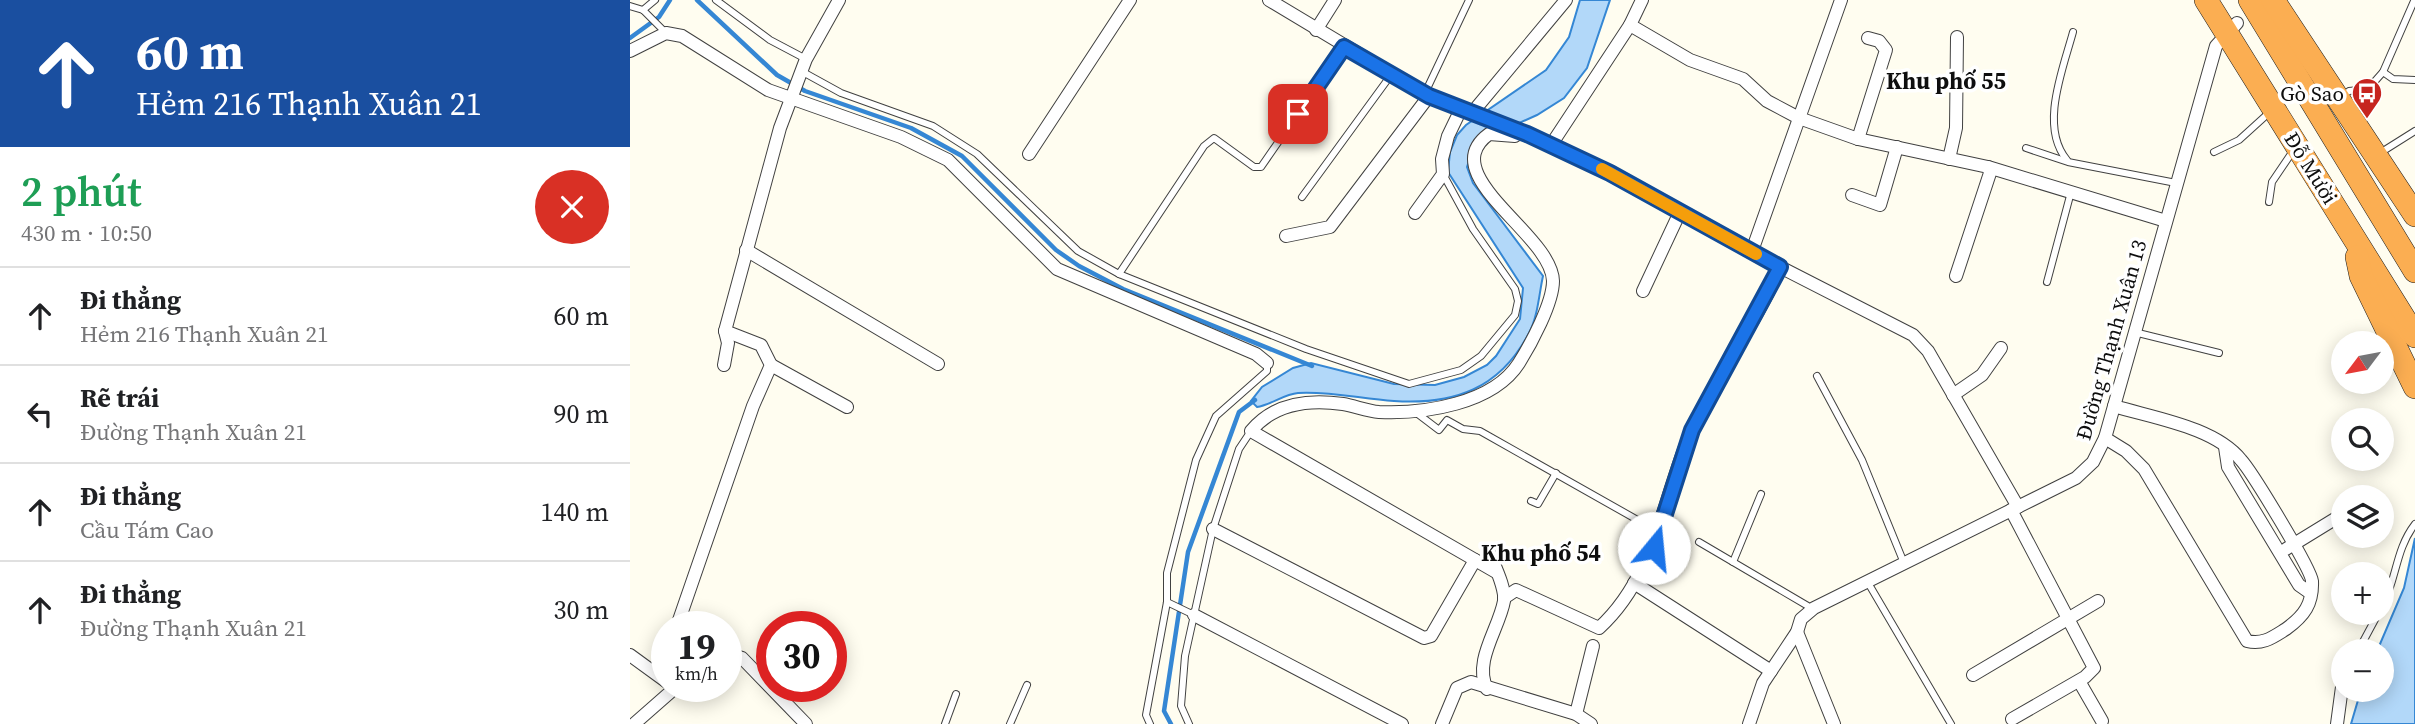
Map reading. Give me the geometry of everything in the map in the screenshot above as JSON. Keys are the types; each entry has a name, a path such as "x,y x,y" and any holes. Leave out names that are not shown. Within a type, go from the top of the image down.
{"highway":[{"name":"Đỗ Mười","path":"2206,0 2232,27 2415,306"},
{"name":"Đỗ Mười","path":"2223,0 2232,27 2274,107 2415,336"},
{"name":"Đỗ Mười","path":"2250,0 2415,271"},
{"path":"2273,0 2415,215"},
{"path":"2389,176 2415,192"},
{"path":"2352,233 2361,276 2415,387"}],"street":[{"path":"724,365 728,343 724,331 792,97 806,59 839,0"},
{"path":"1029,154 1130,0"},
{"path":"1269,0 1427,95 1530,135 1610,173 1780,267 1913,335 1928,352 2015,508 2094,668 2079,681 2012,719"},
{"path":"1317,30 1335,0"},
{"path":"1415,213 1443,174 1442,159 1448,136 1566,0"},
{"path":"1551,145 1630,25 1642,0"},
{"path":"1752,251 1841,0"},
{"path":"1630,25 1689,60 1742,79 1767,101 1799,118 1858,139 1987,167 2166,220"},
{"name":"Đường Thạnh Xuân 13","path":"1749,724 1763,683 1797,632 1801,620 1812,609 2086,471 2105,438 2216,46 2232,27"},
{"path":"630,51 663,29 682,36 768,90 901,137 948,160 1057,269 1166,318 1256,354 1267,363"},
{"path":"1949,159 1956,128 1957,37"},
{"path":"1858,139 1886,50 1880,41 1868,38"},
{"path":"1286,236 1330,227 1427,95"},
{"path":"1496,572 1251,431 1274,411 1301,402 1341,404 1378,412 1412,410 1461,401 1492,390 1517,366 1533,338 1553,283 1550,269 1512,216 1480,180 1472,163 1475,146 1489,134 1530,135"},
{"path":"1852,195 1880,205 1897,148"},
{"path":"1956,276 1990,173 1987,167"},
{"path":"1643,291 1680,212"},
{"path":"746,250 937,364"},
{"path":"1487,689 1482,678 1485,658 1504,598 1509,592 1516,590 1599,628 1611,617 1634,583 1658,532 1692,430 1780,267"},
{"path":"724,331 761,345 771,365 846,407"},
{"path":"1953,395 1982,375 2001,348"},
{"path":"682,611 753,406 771,365"},
{"path":"2105,438 2126,451 2144,469 2247,641 2256,643 2271,639 2298,620 2310,604 2312,580 2241,459 2188,426 2114,406"},
{"path":"2225,447 2228,467 2299,585 2309,592"},
{"path":"2280,552 2331,521"},
{"path":"1213,529 1424,638 1431,636 1475,560"},
{"path":"1488,549 1504,598"},
{"path":"1634,583 1770,671"},
{"path":"1973,675 2098,601"},
{"path":"1194,615 1402,724"},
{"path":"1797,632 1834,724"},
{"path":"1576,714 1593,646"},
{"path":"630,655 651,669"},
{"path":"742,657 806,724"},
{"path":"2079,681 2102,721"},
{"path":"1442,724 1457,688 1471,682 1576,714 1591,724"},
{"path":"634,724 658,702"},
{"path":"2337,724 2338,702"}],"lane":[{"path":"643,10 655,0"},
{"path":"716,0 769,40 806,59"},
{"path":"1427,95 1469,0"},
{"path":"2339,99 2349,91 2368,89 2383,72 2414,1"},
{"path":"630,6 643,10 663,29"},
{"path":"2068,162 2059,150 2055,107 2073,33"},
{"path":"1119,274 1204,146 1214,138 1254,167 1261,167 1344,47"},
{"path":"2383,72 2393,79 2415,80"},
{"path":"801,74 841,93 933,126 977,155 1078,251 1119,274 1381,376 1409,384 1461,370 1481,356 1515,315 1518,301 1515,289 1473,229 1443,174"},
{"path":"1302,197 1391,75"},
{"path":"2214,152 2239,140 2274,107"},
{"path":"2376,156 2415,131"},
{"path":"2269,202 2272,183 2286,159 2298,147"},
{"path":"2026,148 2068,162 2176,183"},
{"path":"2047,282 2071,192"},
{"path":"2134,332 2219,353"},
{"path":"1150,724 1146,715 1167,602 1167,573 1181,512 1204,441 1216,416 1237,395 1262,377 1267,371 1267,363"},
{"path":"1817,376 1862,460 1904,563"},
{"path":"1412,410 1438,430 1447,420 1463,429 1480,431 1658,532"},
{"path":"1189,724 1181,706 1181,685 1194,615 1213,529 1240,449 1251,431"},
{"path":"1531,501 1538,504 1556,473"},
{"path":"1733,562 1761,494"},
{"path":"2394,569 2396,556 2415,524"},
{"path":"1699,542 1812,609"},
{"path":"1867,581 1951,724"},
{"path":"1167,602 1194,615"},
{"path":"1010,724 1027,685"},
{"path":"945,724 956,694"}],"water":[{"path":"1580,0 1610,0 1587,68 1564,98 1537,115 1475,143 1467,167 1473,183 1543,276 1534,319 1517,352 1504,368 1489,380 1473,390 1455,396 1416,402 1298,393 1257,407 1251,401 1262,387 1293,368 1311,363 1394,384 1435,385 1464,377 1487,365 1496,356 1520,319 1523,288 1448,172 1450,152 1457,135 1466,125 1546,70 1569,37"},
{"path":"2415,538 2415,724 2351,724 2357,702 2394,702 2394,639 2382,639 2388,625 2394,625 2394,611 2404,588"}],"waterway":[{"path":"630,38 659,17 670,0"},
{"path":"697,0 777,75 805,91 911,128 962,156 1056,250 1079,266 1123,289 1312,366"},
{"path":"1171,724 1164,711 1188,552 1239,412 1255,400"}],"slow traffic":[{"path":"1602,169 1756,254"}],"place":[{"name":"Gò Sao","path":"2367,120"}],"district":[{"name":"Khu phố 55","path":"1946,81"},
{"name":"Khu phố 54","path":"1541,553"}],"route":[{"path":"1298,114 1344,47 1429,96 1527,134 1610,173 1780,267 1692,430 1676,470 1654,548"}]}
